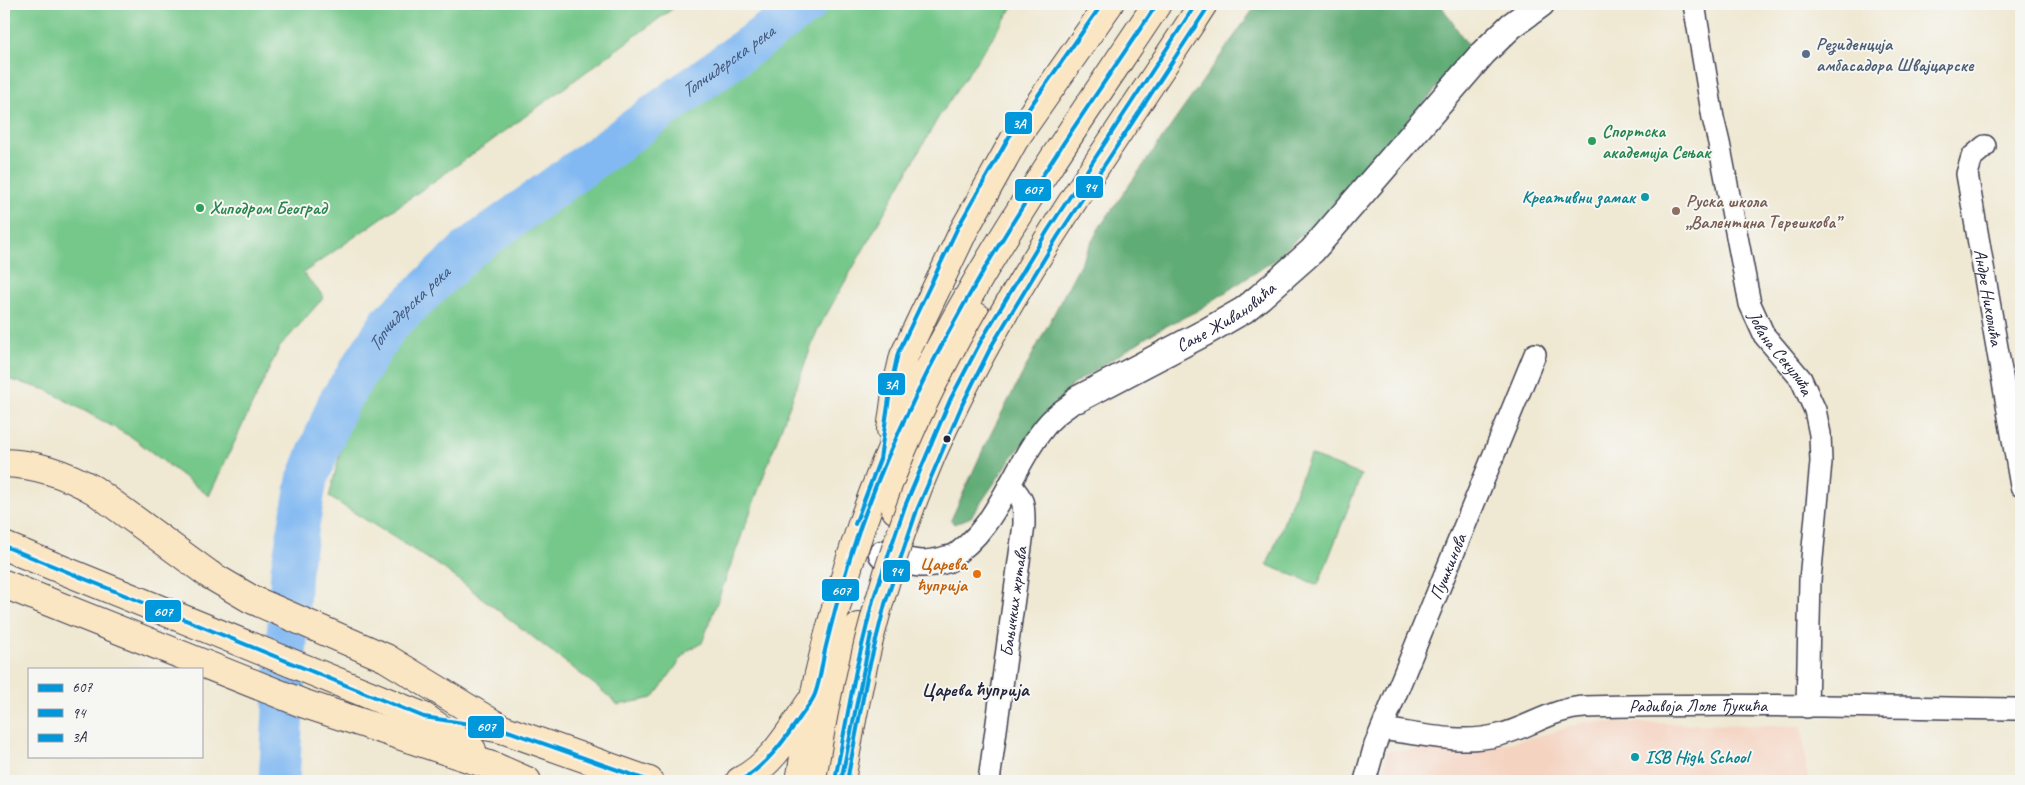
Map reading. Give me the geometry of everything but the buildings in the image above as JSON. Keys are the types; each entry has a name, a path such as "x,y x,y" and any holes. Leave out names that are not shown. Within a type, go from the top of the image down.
{"main road":[{"path":"886,461 897,386 904,356 964,230 1014,140 1109,4"},
{"path":"800,781 815,696 842,586 862,523 886,461 933,361 992,257 1157,4"},
{"path":"892,520 934,409 964,343 998,276 1066,165 1174,4"},
{"path":"841,781 862,670 879,602 914,500 956,402 987,342 1053,233 1203,4"},
{"path":"4,462 43,468 62,474 94,490 210,575 251,599 386,658 502,729"},
{"path":"4,546 424,716 502,729 649,781"},
{"path":"824,781 842,693 882,554"},
{"path":"4,584 302,703 495,767 527,781"},
{"path":"740,781 758,770 772,755 815,696"},
{"path":"424,716 495,767"}],"street":[{"name":"Сање Живановића","path":"882,554 918,565 948,560 959,553 974,539 1010,484 1032,445 1051,420 1078,399 1204,333 1244,310 1260,297 1312,250 1483,53 1511,26 1541,4"},
{"name":"Јована Секулића","path":"1694,4 1712,118 1719,143 1750,304 1764,335 1801,379 1815,410 1820,434 1821,462 1810,580 1807,707"},
{"name":"Андре Николића","path":"1985,146 1972,157 1966,174 2021,486"},
{"name":"Пушкинова","path":"1365,781 1382,729 1535,354"},
{"name":"Бањичких жртава","path":"990,781 1024,525 1024,507 1021,497 1010,484"},
{"path":"882,554 892,520"},
{"name":"Радивоја Лоле Ђукића","path":"1382,729 1465,739 1498,736 1559,712 1584,707 1637,705 2021,709"}],"shaded area":[{"path":"1584,722 1802,726 1808,781 1383,781 1387,751 1486,748 1551,733"}],"green space":[{"name":"Хиподром Београд","path":"4,4 679,4 490,142 303,273 324,297 279,348 209,496 133,438 47,390 4,378"},
{"path":"830,4 1015,4 938,118 817,331 702,643 687,651 653,698 618,705 599,688 443,568 329,497 362,366 541,209"},
{"path":"1257,4 1440,4 1471,50 1325,213 1273,261 1197,311 1158,330 1072,385 1013,456 971,517 954,524 951,520 986,443 1099,228"},
{"path":"1310,455 1361,475 1318,585 1267,565"}],"waterway":[{"name":"Топчидерска река","path":"279,781 291,570 307,480 338,403 389,324 469,249 807,4"}],"transit line":[{"name":"3A","path":"855,524 880,459 891,385 898,353 958,227 1009,137 1102,4"},
{"name":"607","path":"740,781 750,775 774,752 814,697 838,600 861,525 889,455 920,387 955,320 1032,192 1157,4"},
{"name":"3A","path":"835,780 856,670 873,600 905,506 950,400 982,339 1048,230 1196,4"},
{"name":"94","path":"847,781 868,672 885,604 917,510 962,405 992,345 1058,236 1208,7"},
{"name":"607","path":"4,546 424,717 502,729 649,781"},
{"name":"607","path":"841,781 871,634"}],"place":[{"name":"Резиденција амбасадора Швајцарске","path":"1806,54"},
{"name":"Спортска академија Сењак","path":"1592,141"},
{"name":"Креативни замак","path":"1645,197"},
{"name":"Хиподром Београд","path":"200,208"},
{"name":"Руска школа „Валентина Терешкова”","path":"1676,211"},
{"name":"Царева ћуприја","path":"977,574"},
{"name":"ISB High School","path":"1635,757"}],"district":[{"name":"Царева ћуприја","path":"975,690"}]}
